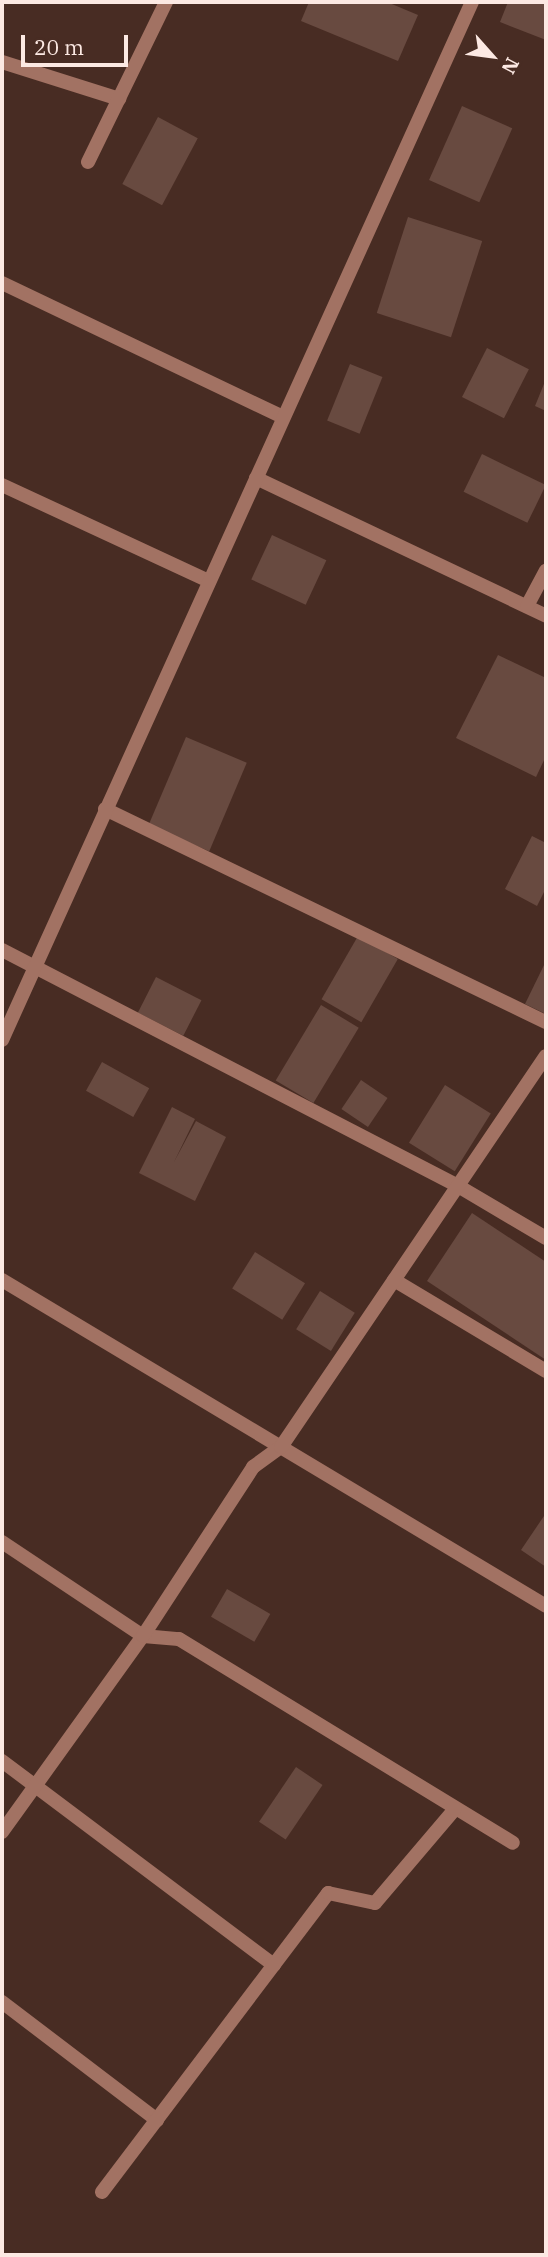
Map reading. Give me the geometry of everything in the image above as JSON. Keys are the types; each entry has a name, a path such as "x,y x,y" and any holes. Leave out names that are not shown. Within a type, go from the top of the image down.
{"street":[{"path":"88,162 166,2"},
{"path":"2,1040 472,2"},
{"path":"2,62 119,99"},
{"path":"2,283 283,417"},
{"path":"256,478 546,616"},
{"path":"2,485 209,581"},
{"path":"527,606 546,571"},
{"path":"105,809 546,1022"},
{"path":"2,950 458,1186 546,1238"},
{"path":"2,1832 143,1636 253,1467 281,1447 546,1056"},
{"path":"2,1280 546,1606"},
{"path":"394,1280 546,1371"},
{"path":"2,1542 143,1636 179,1639 513,1843"},
{"path":"2,1761 37,1784 274,1965"},
{"path":"102,2192 328,1893 375,1903 455,1809"},
{"path":"2,2001 157,2120"}],"building":[{"path":"309,2 387,2 418,15 398,61 301,21"},
{"path":"508,2 546,2 546,40 500,22"},
{"path":"462,106 512,128 479,202 429,180"},
{"path":"158,117 198,138 162,205 122,184"},
{"path":"408,217 482,241 451,337 377,313"},
{"path":"487,348 529,369 504,418 462,397"},
{"path":"350,364 382,377 360,434 327,421"},
{"path":"546,379 546,411 535,406"},
{"path":"482,454 546,485 527,523 464,492"},
{"path":"272,535 326,560 306,605 251,579"},
{"path":"498,655 546,678 546,756 536,777 456,738"},
{"path":"186,737 247,763 209,851 148,825"},
{"path":"532,836 546,843 546,888 537,906 505,889"},
{"path":"358,936 398,959 361,1022 322,999"},
{"path":"546,961 546,1014 525,1004"},
{"path":"156,977 201,1000 183,1036 138,1013"},
{"path":"321,1005 359,1028 313,1103 276,1080"},
{"path":"102,1062 149,1088 133,1117 86,1091"},
{"path":"361,1080 388,1098 368,1127 341,1109"},
{"path":"445,1085 491,1114 455,1171 409,1143"},
{"path":"172,1107 195,1119 174,1162 196,1121 226,1137 195,1201 139,1173"},
{"path":"472,1213 546,1262 546,1360 427,1281"},
{"path":"255,1252 305,1283 282,1320 232,1288"},
{"path":"320,1291 355,1313 331,1351 296,1329"},
{"path":"546,1513 546,1567 521,1550"},
{"path":"227,1589 270,1614 254,1642 211,1617"},
{"path":"296,1767 323,1785 286,1840 259,1822"}]}
